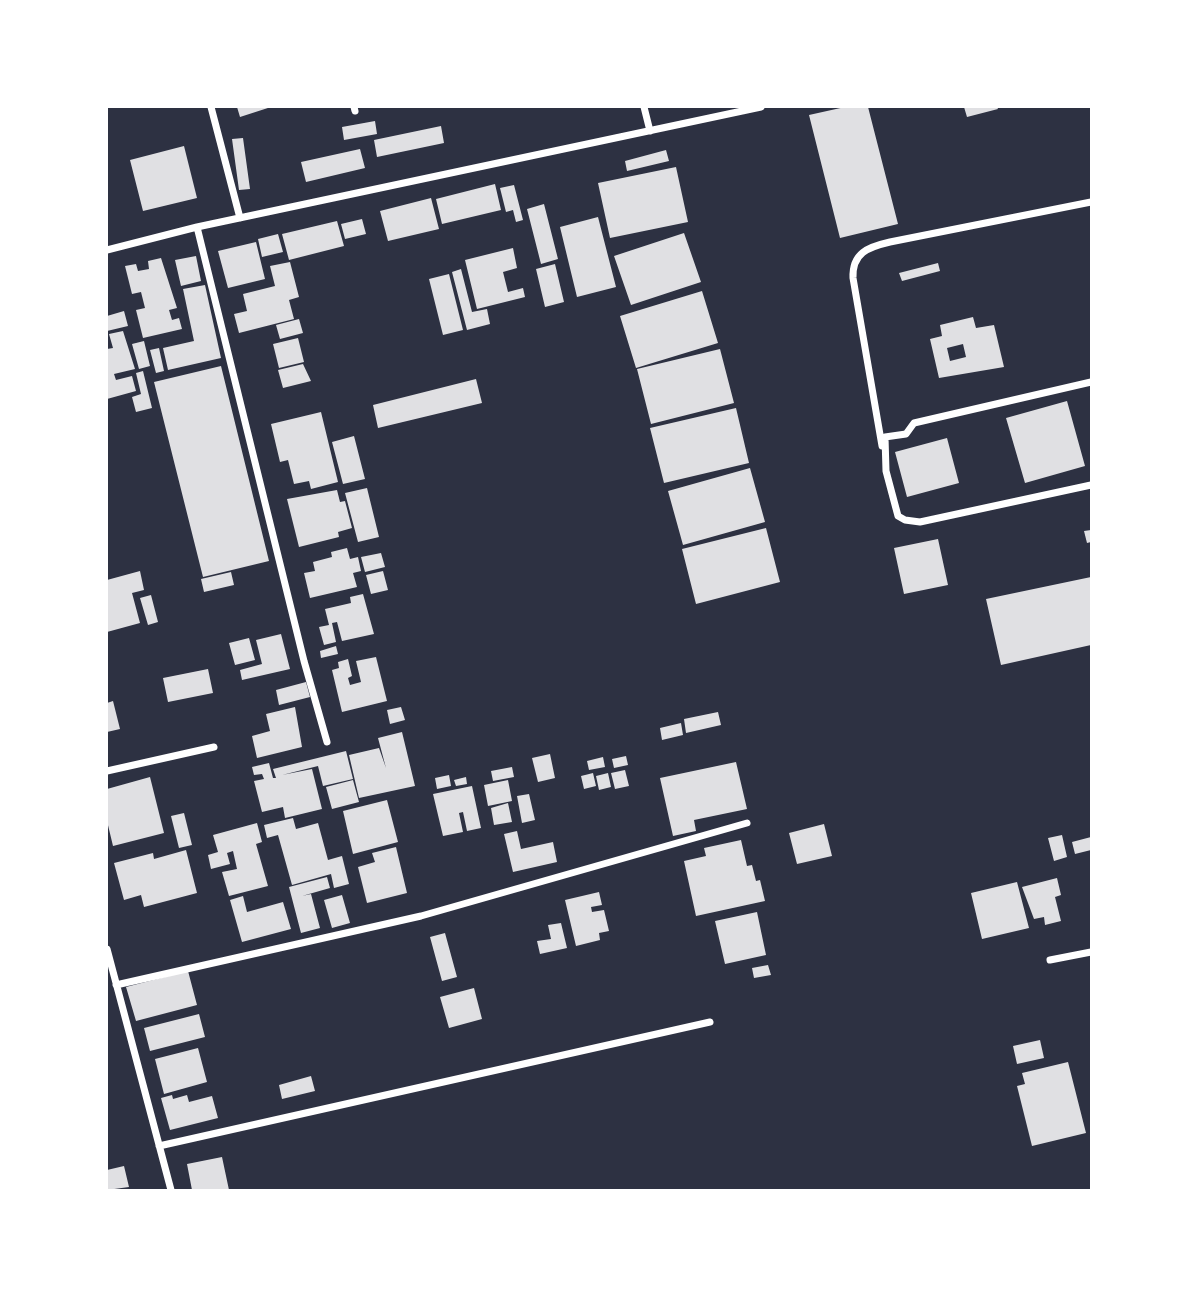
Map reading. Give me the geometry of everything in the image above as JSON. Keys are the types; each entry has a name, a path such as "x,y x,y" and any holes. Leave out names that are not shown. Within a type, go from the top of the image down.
{"street":[{"path":"211,107 240,218"},
{"path":"644,107 650,131"},
{"path":"107,250 197,227 761,107"},
{"path":"1091,202 870,247 859,254 853,263 853,278 887,471 898,516 920,522 1091,485"},
{"path":"197,227 304,661 327,743"},
{"path":"887,471 886,437 906,434 914,423 1091,382"},
{"path":"107,771 214,747"},
{"path":"116,985 421,916 747,823"},
{"path":"107,948 171,1190"},
{"path":"1050,960 1091,952"},
{"path":"159,1146 710,1021"}],"building":[{"path":"237,107 271,107 240,117"},
{"path":"845,107 868,107 898,224 840,238 809,115"},
{"path":"964,107 997,107 998,109 967,117"},
{"path":"375,121 377,134 344,140 342,127"},
{"path":"441,126 444,143 377,157 374,140"},
{"path":"243,138 250,189 239,190 232,139"},
{"path":"184,146 197,198 143,211 130,160"},
{"path":"360,149 365,168 306,182 301,162"},
{"path":"666,150 669,161 627,171 625,161"},
{"path":"676,167 688,222 610,238 598,183"},
{"path":"495,184 501,210 442,224 436,199"},
{"path":"514,185 523,220 516,222 513,210 506,212 500,188"},
{"path":"431,198 439,229 388,241 380,211"},
{"path":"544,204 558,259 541,264 527,209"},
{"path":"598,217 616,287 577,297 560,227"},
{"path":"362,219 366,234 345,239 341,224"},
{"path":"337,221 344,246 289,260 282,234"},
{"path":"684,233 701,282 631,305 614,256"},
{"path":"278,234 283,252 262,257 258,239"},
{"path":"256,242 265,279 228,288 218,251"},
{"path":"513,248 517,268 503,272 508,292 523,288 525,297 477,309 465,260"},
{"path":"196,256 201,281 181,286 175,260"},
{"path":"161,258 177,308 169,310 172,320 179,318 182,329 143,338 136,310 145,308 141,292 132,294 125,266 136,264 138,271 149,269 148,261"},
{"path":"290,262 299,297 289,300 294,319 239,333 234,314 247,311 243,294 275,286 270,266"},
{"path":"938,263 940,271 902,281 899,273"},
{"path":"555,264 564,302 545,307 536,269"},
{"path":"461,269 472,312 487,309 490,324 467,330 452,272"},
{"path":"449,274 463,330 443,335 429,279"},
{"path":"205,285 221,358 168,370 163,348 194,341 183,289"},
{"path":"702,291 718,343 636,368 620,316"},
{"path":"124,311 128,326 107,331 107,316"},
{"path":"973,317 976,328 994,325 1004,367 939,378 930,339 942,336 940,325","holes":["963,344 966,357 950,361 947,348"]},
{"path":"299,319 303,333 280,339 276,325"},
{"path":"123,331 135,369 114,374 116,380 132,376 136,391 107,399 107,349 113,348 109,334"},
{"path":"298,338 304,362 279,368 273,344"},
{"path":"144,341 150,366 139,369 132,344"},
{"path":"159,348 164,371 156,373 150,350"},
{"path":"720,349 734,403 651,424 637,369"},
{"path":"303,364 311,381 283,388 278,370"},
{"path":"221,366 269,561 203,577 154,382"},
{"path":"143,371 152,408 136,412 132,397 141,394 136,373"},
{"path":"476,379 482,403 378,428 373,405"},
{"path":"1067,401 1085,466 1025,483 1006,418"},
{"path":"736,408 749,463 664,483 650,428"},
{"path":"321,412 338,482 311,489 309,481 294,484 288,460 280,462 271,424"},
{"path":"354,436 365,479 343,484 332,442"},
{"path":"947,438 959,483 907,497 895,452"},
{"path":"750,468 765,522 683,545 668,491"},
{"path":"367,488 379,537 358,542 345,493"},
{"path":"337,490 340,502 345,501 352,528 338,532 339,537 299,547 287,499"},
{"path":"766,528 780,582 696,604 682,549"},
{"path":"1091,530 1091,542 1087,543 1084,531"},
{"path":"938,539 948,585 904,594 894,548"},
{"path":"347,548 350,559 358,557 361,571 353,573 357,587 310,598 304,573 315,571 313,562 332,557 331,552"},
{"path":"381,553 385,567 365,572 361,557"},
{"path":"140,571 144,590 132,593 140,623 107,632 107,580"},
{"path":"383,571 388,590 371,594 366,575"},
{"path":"231,572 234,585 204,592 201,579"},
{"path":"1091,577 1091,645 1001,665 986,599"},
{"path":"363,594 374,634 342,641 337,622 332,623 336,642 324,645 319,627 329,625 325,609 351,603 350,597"},
{"path":"151,595 158,622 148,625 140,598"},
{"path":"281,634 290,669 242,680 240,670 262,664 256,640"},
{"path":"249,638 255,660 235,665 229,643"},
{"path":"336,646 338,654 321,658 320,651"},
{"path":"376,657 387,701 342,712 332,670 339,668 338,662 348,659 352,676 348,678 350,685 361,682 356,661"},
{"path":"208,669 213,693 168,702 163,678"},
{"path":"306,682 310,697 279,705 276,690"},
{"path":"113,701 120,729 107,732 107,703"},
{"path":"295,707 302,747 257,758 252,736 270,731 266,714"},
{"path":"401,707 405,720 390,724 387,710"},
{"path":"718,712 721,725 686,733 684,719"},
{"path":"681,723 683,735 662,740 660,728"},
{"path":"402,732 415,786 359,798 349,755 379,748 386,768 378,738"},
{"path":"346,751 353,779 323,786 318,766 282,775 312,769 322,809 285,818 283,807 262,812 254,781 264,779 262,774 254,775 252,767 269,763 273,778 276,778 273,769"},
{"path":"550,754 555,778 538,782 532,758"},
{"path":"626,756 628,765 614,768 612,759"},
{"path":"603,757 605,767 589,770 587,761"},
{"path":"736,762 747,809 694,820 696,831 673,836 660,778"},
{"path":"512,767 514,777 493,781 491,771"},
{"path":"625,770 629,786 615,789 611,773"},
{"path":"593,773 596,786 584,789 581,776"},
{"path":"608,773 611,787 599,790 596,776"},
{"path":"449,775 451,786 437,789 435,778"},
{"path":"150,777 164,833 113,846 107,821 107,789"},
{"path":"466,777 467,784 456,786 454,780"},
{"path":"353,780 359,802 332,809 326,787"},
{"path":"508,780 512,801 488,806 484,785"},
{"path":"472,786 481,828 467,831 463,812 459,813 463,832 443,836 433,794"},
{"path":"529,794 535,820 522,823 517,796"},
{"path":"387,800 398,842 353,854 343,811"},
{"path":"508,803 512,822 494,825 491,808"},
{"path":"184,813 192,845 179,848 171,816"},
{"path":"293,818 296,829 318,823 328,860 342,856 349,884 334,888 331,874 292,885 278,835 267,838 264,825"},
{"path":"257,823 262,842 256,844 268,886 229,896 222,872 237,869 233,851 227,853 230,864 211,869 208,855 218,852 213,835"},
{"path":"824,824 832,856 797,864 789,833"},
{"path":"517,831 521,849 553,842 557,862 513,872 504,834"},
{"path":"1062,835 1067,857 1054,861 1048,838"},
{"path":"1091,837 1091,850 1075,854 1072,842"},
{"path":"741,840 747,866 752,865 756,881 760,880 765,901 696,916 684,861 706,856 704,848"},
{"path":"396,847 407,893 367,903 358,867 375,862 372,853"},
{"path":"186,850 197,893 144,907 141,895 124,900 114,863 153,853 154,859"},
{"path":"327,877 330,888 302,896 311,894 320,928 301,933 289,887"},
{"path":"1057,878 1061,895 1055,897 1061,921 1045,925 1044,917 1034,919 1022,887"},
{"path":"1017,882 1029,928 982,939 971,893"},
{"path":"599,892 602,905 591,907 592,912 604,910 609,931 599,933 600,940 576,946 565,900"},
{"path":"342,895 350,923 332,928 324,900"},
{"path":"243,896 247,912 283,902 291,929 242,942 230,900"},
{"path":"757,912 766,955 725,964 715,921"},
{"path":"561,923 567,948 540,954 537,941 551,939 548,925"},
{"path":"445,933 457,977 442,981 430,937"},
{"path":"768,965 771,975 754,978 752,968"},
{"path":"188,971 197,1005 136,1021 126,987"},
{"path":"474,988 482,1019 449,1028 440,997"},
{"path":"199,1014 205,1037 150,1051 144,1028"},
{"path":"1040,1040 1044,1058 1017,1064 1013,1046"},
{"path":"198,1048 207,1082 164,1094 155,1059"},
{"path":"1068,1062 1086,1133 1032,1146 1017,1086 1025,1084 1022,1073"},
{"path":"311,1076 315,1091 282,1099 279,1085"},
{"path":"172,1095 173,1099 187,1095 189,1102 212,1096 218,1118 170,1130 161,1098"},
{"path":"222,1157 229,1190 192,1190 187,1164"},
{"path":"124,1166 129,1187 107,1190 107,1170"}]}
